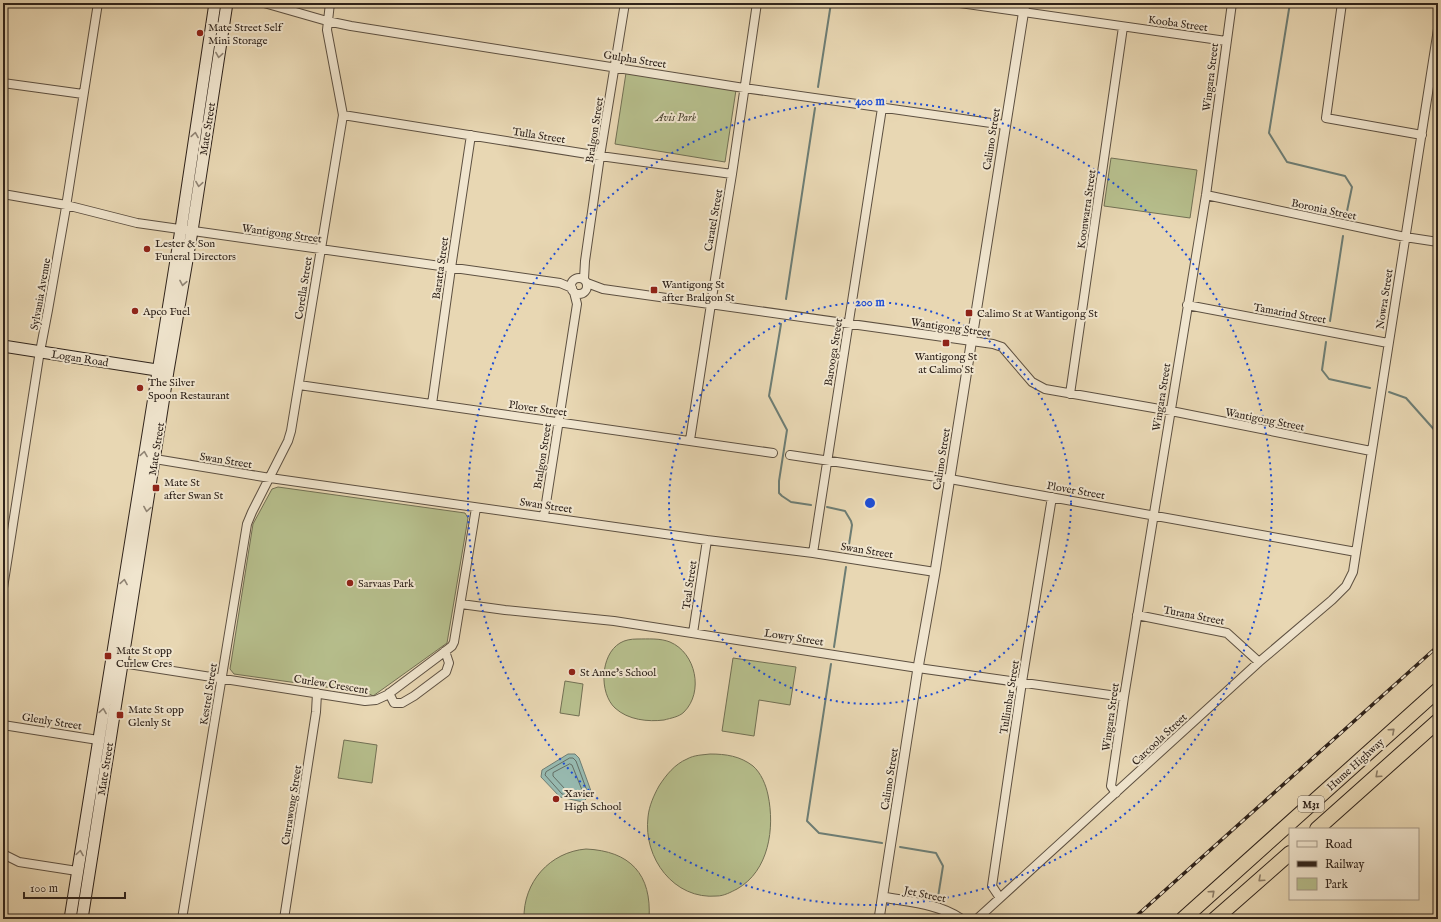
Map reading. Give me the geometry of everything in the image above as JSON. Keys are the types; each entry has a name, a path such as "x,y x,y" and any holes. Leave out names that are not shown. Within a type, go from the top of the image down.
{"highway":[{"name":"Hume Highway","path":"1183,919 1438,690"},
{"name":"Hume Highway","path":"1318,828 1438,721"},
{"path":"1216,919 1289,854"}],"main road":[{"name":"Mate Street","path":"186,230 215,3"},
{"name":"Mate Street","path":"70,919 98,740 186,230 227,3"},
{"name":"Logan Road","path":"3,346 163,370"},
{"name":"Mate Street","path":"82,919 155,459 163,370"}],"street":[{"name":"Sylvania Avenue","path":"3,588 40,352 66,204 98,3"},
{"name":"Gulpha Street","path":"264,3 351,26 744,88 1005,124"},
{"name":"Corella Street","path":"270,478 290,436 342,115 328,40 327,20 330,3"},
{"name":"Bralgon Street","path":"544,516 576,304 585,261 600,156 625,3"},
{"name":"Caratel Street","path":"690,440 758,3"},
{"name":"Kooba Street","path":"960,3 1025,8 1123,27 1226,41"},
{"name":"Wingara Street","path":"1116,793 1111,786 1124,697 1206,195 1232,3"},
{"path":"1342,3 1326,118 1422,135"},
{"name":"Calimo Street","path":"879,919 918,668 972,341 1005,124 1025,8"},
{"name":"Koonwarra Street","path":"1070,394 1123,27"},
{"name":"Nowra Street","path":"1353,572 1438,29"},
{"path":"3,83 83,94"},
{"name":"Barooga Street","path":"813,553 882,108"},
{"name":"Tulla Street","path":"342,115 600,156 732,174"},
{"name":"Baratta Street","path":"432,404 471,135"},
{"name":"Wantigong Street","path":"3,194 66,204 137,223 999,345 1032,382 1045,389 1170,411 1372,451"},
{"name":"Boronia Street","path":"1206,195 1405,237 1438,242"},
{"name":"Tamarind Street","path":"1187,306 1388,343"},
{"name":"Plover Street","path":"299,385 773,453"},
{"name":"Plover Street","path":"790,455 950,479 1356,552"},
{"name":"Swan Street","path":"155,459 270,478 476,508 813,553 935,572"},
{"name":"Kestrel Street","path":"182,919 247,524 270,478"},
{"name":"Tullimbar Street","path":"1000,898 992,886 1022,682 1052,497"},
{"name":"Curlew Crescent","path":"122,663 372,701 381,698 452,646 461,604 476,508"},
{"name":"Teal Street","path":"693,633 707,540"},
{"name":"Carcoola Street","path":"977,919 1259,662 1332,600 1346,586 1353,572"},
{"name":"Lowry Street","path":"461,604 614,621 918,668 1124,697"},
{"name":"Turana Street","path":"1137,615 1227,633 1259,662"},
{"path":"388,693 394,703 398,704 407,701 414,696 446,672 449,663 445,651"},
{"name":"Currawong Street","path":"284,919 315,720 317,693"},
{"name":"Glenly Street","path":"3,725 98,740"},
{"path":"3,854 19,862 77,871"},
{"name":"Jet Street","path":"882,897 935,906 948,911 961,919"}],"green space":[{"name":"Avis Park","path":"626,73 736,90 725,162 615,144"},
{"path":"1111,158 1197,170 1190,218 1104,206"},
{"name":"Sarvaas Park","path":"278,487 465,513 468,518 447,643 373,696 368,693 234,674 230,669 253,524 272,489"},
{"path":"637,639 658,639 670,642 679,647 686,655 694,674 694,694 690,704 680,715 664,720 651,721 632,718 620,712 610,701 604,684 605,665 613,649 620,643"},
{"path":"733,658 796,667 790,705 759,700 754,736 722,731"},
{"path":"565,681 583,684 579,716 560,713"},
{"path":"344,740 377,745 372,783 338,778"},
{"path":"710,754 733,756 753,766 761,776 768,795 771,821 767,848 763,860 756,871 748,881 737,889 725,895 717,896 701,895 687,891 675,884 664,873 656,861 648,832 648,817 651,805 657,789 671,770 683,761 690,758"},
{"path":"586,849 615,854 626,860 635,868 647,889 649,919 524,919 528,893 541,871 561,856 573,851"}],"water":[{"path":"568,754 575,754 579,758 591,791 591,794 583,802 560,797 541,777 542,770"}],"waterway":[{"path":"818,87 831,3"},
{"path":"1290,3 1269,133 1287,162 1345,176 1352,187 1346,216"},
{"path":"786,299 815,108"},
{"path":"1330,321 1343,236"},
{"path":"781,324 769,396 787,430 779,481 779,493 791,502 811,505"},
{"path":"1326,342 1322,370 1329,379 1370,388"},
{"path":"1389,392 1406,398 1438,434"},
{"path":"827,507 845,511 851,521 852,525 848,551"},
{"path":"834,647 846,567"},
{"path":"831,664 807,821 819,833 882,843"},
{"path":"900,847 936,853 943,866 938,897"}],"railway":[{"path":"1133,919 1438,646"}],"place":[{"name":"Mate Street Self Mini Storage","path":"200,33"},
{"name":"Lester & Son Funeral Directors","path":"147,249"},
{"name":"Wantigong St after Bralgon St","path":"654,290"},
{"name":"Apco Fuel","path":"135,311"},
{"name":"Calimo St at Wantigong St","path":"969,313"},
{"name":"Wantigong St at Calimo St","path":"946,343"},
{"name":"The Silver Spoon Restaurant","path":"140,388"},
{"name":"Mate St after Swan St","path":"156,488"},
{"name":"Sarvaas Park","path":"350,583"},
{"name":"Mate St opp Curlew Cres","path":"108,656"},
{"name":"St Anne's School","path":"572,672"},
{"name":"Mate St opp Glenly St","path":"120,715"},
{"name":"Xavier High School","path":"556,799"}]}
